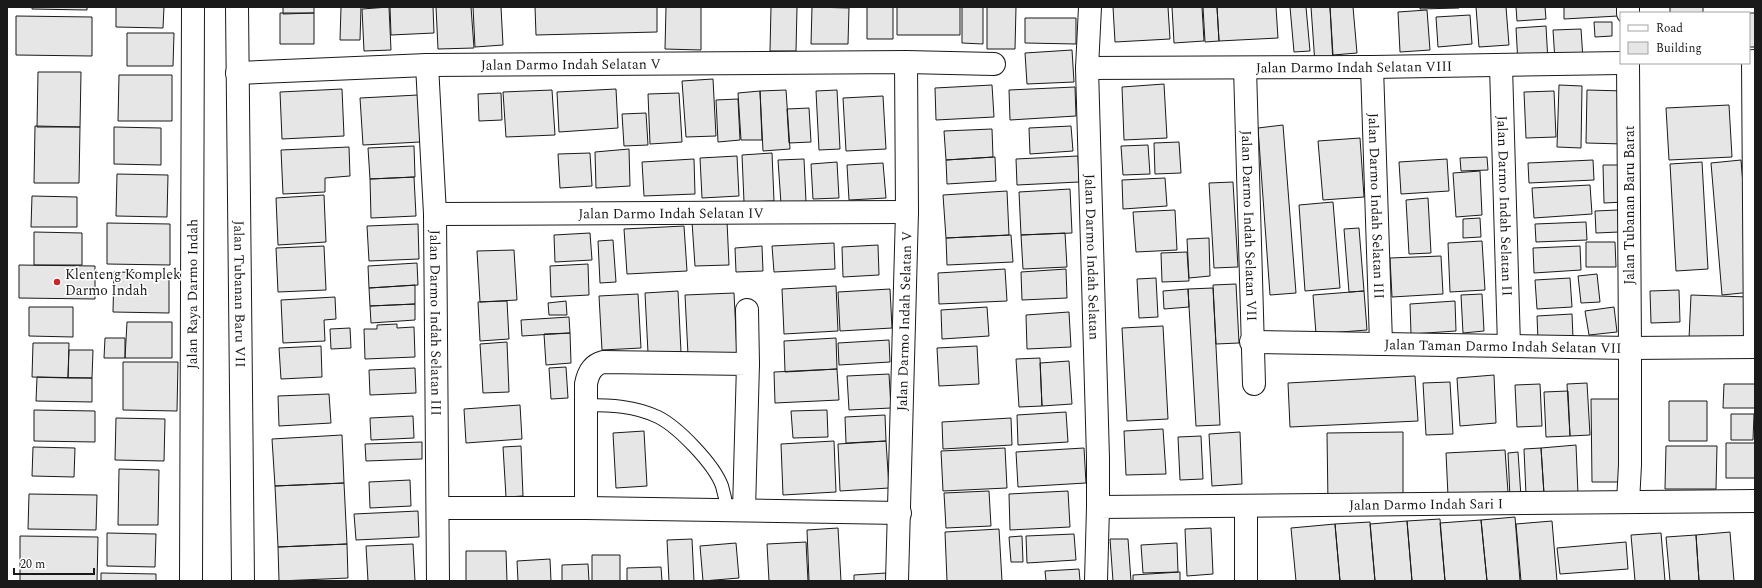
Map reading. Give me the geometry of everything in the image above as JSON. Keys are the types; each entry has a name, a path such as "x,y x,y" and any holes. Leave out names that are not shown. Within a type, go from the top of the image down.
{"street":[{"name":"Jalan Raya Darmo Indah","path":"190,581 193,7"},
{"name":"Jalan Tubanan Baru VII","path":"237,7 236,73 243,581"},
{"name":"Jalan Darmo Indah Selatan","path":"1090,7 1088,68 1098,507 1096,581"},
{"path":"1752,61 1755,347"},
{"name":"Jalan Darmo Indah Selatan V","path":"236,73 427,65 906,62 994,64"},
{"name":"Jalan Darmo Indah Selatan V","path":"897,581 907,212 906,62"},
{"name":"Jalan Darmo Indah Selatan VIII","path":"1088,68 1372,68 1620,63"},
{"name":"Jalan Tubanan Baru Barat","path":"1628,64 1630,465 1628,502"},
{"name":"Jalan Darmo Indah Selatan III","path":"427,65 435,214 438,581"},
{"name":"Jalan Darmo Indah Selatan II","path":"1501,66 1509,346"},
{"name":"Jalan Darmo Indah Selatan VII","path":"1244,68 1251,342 1254,384"},
{"name":"Jalan Darmo Indah Selatan III","path":"1372,68 1381,343"},
{"name":"Jalan Darmo Indah Selatan IV","path":"435,214 907,212"},
{"path":"736,510 748,364 747,310"},
{"name":"Jalan Taman Darmo Indah Selatan VII","path":"1251,342 1630,348 1755,347"},
{"path":"586,508 587,376 596,364 603,362 748,364"},
{"name":"Jalan Darmo Indah Sari I","path":"1098,507 1755,501"},
{"path":"1246,506 1246,581"},
{"path":"438,508 586,508 900,512"}],"lane":[{"path":"586,405 612,405 638,410 658,417 686,438 706,461 736,510"}],"building":[{"path":"32,7 87,7 87,10 32,9"},
{"path":"116,7 164,7 163,28 116,27"},
{"path":"283,7 314,7 314,13 283,14"},
{"path":"341,7 361,7 360,40 340,40"},
{"path":"389,7 391,50 364,51 362,9"},
{"path":"390,7 433,7 434,33 391,35"},
{"path":"436,7 471,7 474,48 438,49"},
{"path":"473,7 501,7 503,45 475,47"},
{"path":"535,7 657,7 657,32 536,35"},
{"path":"666,7 701,7 701,50 665,49"},
{"path":"771,7 797,7 796,51 770,51"},
{"path":"812,7 849,8 848,44 811,44"},
{"path":"867,7 893,7 893,39 867,39"},
{"path":"897,7 960,7 960,35 897,35"},
{"path":"962,7 983,7 983,44 962,43"},
{"path":"987,7 1016,7 1015,49 987,49"},
{"path":"1113,7 1168,7 1170,39 1115,42"},
{"path":"1172,7 1202,7 1204,41 1174,43"},
{"path":"1203,7 1217,7 1219,41 1205,42"},
{"path":"1217,7 1276,7 1278,38 1219,41"},
{"path":"1290,7 1306,7 1310,51 1294,52"},
{"path":"1311,7 1330,7 1333,63 1315,64"},
{"path":"1330,7 1353,7 1357,53 1333,55"},
{"path":"1420,7 1459,7 1459,8 1420,9"},
{"path":"1476,7 1506,7 1509,45 1479,47"},
{"path":"1516,7 1545,7 1546,19 1517,21"},
{"path":"1564,7 1617,7 1618,16 1564,19"},
{"path":"1670,7 1703,7 1703,12 1670,12"},
{"path":"1427,10 1430,50 1400,52 1398,12"},
{"path":"280,13 314,13 314,44 280,44"},
{"path":"1750,13 1755,13 1755,47 1750,47"},
{"path":"1470,15 1472,44 1438,47 1436,17"},
{"path":"16,16 92,17 92,56 16,55"},
{"path":"1025,18 1076,18 1076,44 1025,43"},
{"path":"1594,22 1612,22 1612,36 1595,37"},
{"path":"1546,26 1548,62 1518,64 1516,28"},
{"path":"1581,29 1583,59 1555,61 1553,30"},
{"path":"127,33 174,33 173,66 127,66"},
{"path":"1072,50 1074,82 1027,84 1025,53"},
{"path":"38,72 81,72 80,127 37,127"},
{"path":"119,75 172,75 172,121 118,121"},
{"path":"713,79 716,136 686,137 682,81"},
{"path":"1164,84 1167,138 1124,140 1122,87"},
{"path":"992,85 994,117 936,120 935,88"},
{"path":"1559,85 1582,86 1581,148 1557,147"},
{"path":"1075,87 1076,116 1010,120 1009,90"},
{"path":"342,89 344,136 282,139 280,92"},
{"path":"616,89 618,128 559,132 557,92"},
{"path":"552,90 555,135 506,137 503,92"},
{"path":"786,90 790,149 763,151 760,91"},
{"path":"837,90 840,149 819,150 816,91"},
{"path":"1587,90 1625,91 1624,144 1586,143"},
{"path":"760,91 762,140 741,140 738,93"},
{"path":"1554,91 1556,137 1526,138 1524,92"},
{"path":"501,93 502,120 479,121 478,94"},
{"path":"679,93 682,142 650,144 648,94"},
{"path":"418,95 420,142 363,145 360,98"},
{"path":"883,96 886,149 846,151 843,98"},
{"path":"738,99 740,140 718,142 716,100"},
{"path":"1729,105 1732,157 1669,160 1666,108"},
{"path":"809,108 811,142 789,143 787,109"},
{"path":"646,113 648,145 624,146 622,114"},
{"path":"1283,125 1296,293 1270,295 1258,128"},
{"path":"35,126 80,127 79,183 34,183"},
{"path":"1071,126 1073,151 1030,154 1029,128"},
{"path":"114,127 161,128 161,165 114,164"},
{"path":"992,129 993,157 946,160 944,131"},
{"path":"1360,138 1364,197 1323,200 1318,141"},
{"path":"1179,142 1181,173 1155,174 1154,143"},
{"path":"1148,145 1150,174 1123,175 1121,146"},
{"path":"414,146 415,177 370,179 368,148"},
{"path":"349,147 350,176 325,178 325,192 283,194 281,150"},
{"path":"629,149 630,186 596,188 595,152"},
{"path":"590,153 592,186 560,188 558,154"},
{"path":"772,153 774,201 744,202 742,155"},
{"path":"737,156 739,196 702,198 700,158"},
{"path":"1078,156 1079,182 1017,185 1016,159"},
{"path":"995,157 996,181 947,184 946,160"},
{"path":"1487,157 1488,170 1461,171 1460,158"},
{"path":"694,159 695,194 644,196 642,162"},
{"path":"804,159 806,202 781,204 778,160"},
{"path":"1447,159 1449,191 1401,194 1399,162"},
{"path":"1593,160 1594,180 1529,183 1528,163"},
{"path":"1741,160 1752,292 1722,295 1711,163"},
{"path":"837,162 839,198 813,199 811,164"},
{"path":"1702,162 1708,269 1676,271 1670,164"},
{"path":"883,163 886,198 849,200 847,165"},
{"path":"1603,165 1623,165 1625,202 1604,203"},
{"path":"1480,171 1482,215 1456,217 1453,173"},
{"path":"117,174 168,175 167,217 116,216"},
{"path":"414,177 416,216 371,218 370,179"},
{"path":"1165,178 1167,206 1123,209 1122,180"},
{"path":"1233,182 1238,267 1214,268 1209,183"},
{"path":"1590,185 1592,214 1534,218 1532,188"},
{"path":"1070,189 1072,233 1021,235 1019,192"},
{"path":"1007,191 1009,235 946,238 943,195"},
{"path":"324,195 326,242 278,245 276,198"},
{"path":"32,196 77,197 77,227 31,227"},
{"path":"1428,198 1431,253 1409,254 1406,200"},
{"path":"1333,202 1340,288 1305,291 1299,205"},
{"path":"1175,210 1177,250 1136,252 1133,212"},
{"path":"1618,210 1619,232 1596,233 1595,211"},
{"path":"1480,218 1481,237 1463,238 1463,219"},
{"path":"727,221 729,265 695,266 692,222"},
{"path":"1586,222 1587,240 1536,242 1535,224"},
{"path":"107,223 170,224 170,265 107,264"},
{"path":"418,224 419,259 369,261 367,226"},
{"path":"684,226 687,271 627,274 624,229"},
{"path":"1359,228 1364,291 1349,292 1344,229"},
{"path":"34,232 82,233 82,265 34,265"},
{"path":"590,233 592,260 555,262 554,235"},
{"path":"1065,233 1067,267 1023,269 1021,235"},
{"path":"1011,235 1013,262 947,265 946,238"},
{"path":"1209,238 1210,276 1189,278 1187,239"},
{"path":"613,240 616,282 600,283 598,241"},
{"path":"1482,241 1485,290 1450,292 1448,243"},
{"path":"1586,242 1615,242 1616,267 1586,267"},
{"path":"834,243 835,269 774,272 772,246"},
{"path":"878,245 879,275 843,277 842,247"},
{"path":"324,246 326,290 278,292 276,248"},
{"path":"762,246 763,271 736,272 735,248"},
{"path":"1580,246 1581,270 1534,273 1533,248"},
{"path":"514,250 517,300 480,302 477,251"},
{"path":"1187,252 1189,281 1162,282 1161,253"},
{"path":"1441,256 1443,294 1392,297 1390,258"},
{"path":"417,263 418,285 369,288 368,266"},
{"path":"588,264 589,295 551,297 550,266"},
{"name":"Klenteng Komplek Darmo Indah","path":"19,265 95,266 95,299 19,298"},
{"path":"1005,269 1007,301 939,304 938,273"},
{"path":"1066,269 1067,298 1022,300 1021,272"},
{"path":"114,272 169,273 169,313 113,312"},
{"path":"1597,274 1600,302 1581,303 1578,276"},
{"path":"1156,278 1158,317 1139,318 1137,279"},
{"path":"1570,278 1572,307 1537,309 1535,280"},
{"path":"1236,284 1239,343 1216,344 1213,285"},
{"path":"415,285 415,304 370,306 369,288"},
{"path":"836,286 838,331 784,334 782,289"},
{"path":"1213,288 1220,425 1196,426 1188,289"},
{"path":"890,289 892,328 840,331 838,292"},
{"path":"1188,289 1189,307 1164,309 1163,291"},
{"path":"1679,290 1680,322 1651,323 1650,291"},
{"path":"678,291 681,352 648,353 645,293"},
{"path":"1364,291 1367,330 1316,334 1313,295"},
{"path":"734,293 737,353 688,355 685,295"},
{"path":"638,294 641,348 602,350 599,296"},
{"path":"1482,294 1484,331 1463,333 1461,295"},
{"path":"1691,295 1748,297 1746,341 1689,339"},
{"path":"335,297 336,319 324,320 325,341 283,343 281,300"},
{"path":"507,301 509,339 480,341 478,302"},
{"path":"566,301 567,315 549,315 548,303"},
{"path":"1455,301 1456,331 1411,334 1410,304"},
{"path":"415,304 415,320 371,323 370,306"},
{"path":"29,307 73,307 73,337 29,336"},
{"path":"987,307 989,336 942,339 941,310"},
{"path":"1614,307 1617,332 1589,335 1585,311"},
{"path":"1069,312 1071,347 1027,349 1026,315"},
{"path":"1572,314 1573,338 1538,340 1537,316"},
{"path":"569,317 570,333 522,336 521,320"},
{"path":"127,322 172,322 172,358 125,358"},
{"path":"397,324 397,328 414,327 415,357 365,359 364,329 377,329 377,325"},
{"path":"1163,326 1168,419 1127,421 1122,328"},
{"path":"350,328 351,348 331,349 330,329"},
{"path":"570,333 571,363 546,365 544,334"},
{"path":"105,338 125,338 125,358 104,358"},
{"path":"836,338 837,369 785,372 784,341"},
{"path":"889,340 890,362 839,365 838,343"},
{"path":"507,342 509,392 483,393 480,344"},
{"path":"33,343 69,343 68,378 32,377"},
{"path":"321,346 322,377 281,379 279,348"},
{"path":"977,346 979,384 939,386 937,348"},
{"path":"69,350 93,350 92,378 68,378"},
{"path":"1040,358 1042,406 1019,407 1016,359"},
{"path":"1069,361 1072,404 1042,406 1040,363"},
{"path":"123,362 178,362 177,411 123,410"},
{"path":"566,367 568,398 551,399 549,368"},
{"path":"415,368 416,393 370,395 369,370"},
{"path":"837,369 839,400 775,403 774,372"},
{"path":"889,374 891,408 849,410 847,376"},
{"path":"1494,375 1496,423 1460,426 1457,378"},
{"path":"1415,376 1418,421 1290,427 1288,383"},
{"path":"37,377 92,378 92,402 36,401"},
{"path":"1450,382 1453,434 1426,435 1423,383"},
{"path":"1587,383 1590,435 1570,436 1567,384"},
{"path":"1540,384 1542,426 1517,427 1515,385"},
{"path":"1724,384 1755,384 1755,408 1723,408"},
{"path":"1568,391 1570,436 1546,437 1544,392"},
{"path":"329,394 331,423 279,426 278,396"},
{"path":"1591,399 1623,399 1624,482 1592,482"},
{"path":"1669,401 1707,401 1707,441 1669,441"},
{"path":"520,405 522,439 466,443 464,409"},
{"path":"34,410 95,411 95,442 34,441"},
{"path":"827,410 828,437 793,438 791,411"},
{"path":"1066,412 1068,442 1018,445 1017,415"},
{"path":"1731,414 1754,414 1753,440 1731,440"},
{"path":"885,415 886,441 846,443 845,417"},
{"path":"413,416 414,438 371,440 370,418"},
{"path":"116,418 165,419 164,461 115,460"},
{"path":"1011,418 1012,445 943,449 942,422"},
{"path":"1163,429 1166,474 1126,475 1124,431"},
{"path":"644,431 647,486 616,488 613,433"},
{"path":"1240,432 1242,484 1212,486 1209,434"},
{"path":"1403,432 1403,504 1328,504 1327,433"},
{"path":"342,435 344,483 275,486 272,439"},
{"path":"1201,436 1203,479 1180,480 1178,437"},
{"path":"834,441 836,492 783,495 781,444"},
{"path":"886,441 889,488 840,491 838,444"},
{"path":"422,442 422,459 366,461 365,444"},
{"path":"1726,443 1755,443 1755,478 1726,478"},
{"path":"1576,445 1578,494 1544,494 1541,448"},
{"path":"521,446 523,496 506,497 503,447"},
{"path":"1666,446 1717,446 1716,489 1665,489"},
{"path":"33,447 75,448 74,477 32,476"},
{"path":"1005,448 1007,488 943,491 941,451"},
{"path":"1084,448 1086,483 1018,487 1016,452"},
{"path":"1541,448 1544,494 1526,495 1524,449"},
{"path":"1505,450 1508,492 1448,496 1446,453"},
{"path":"1518,452 1521,497 1510,498 1508,453"},
{"path":"119,469 159,470 158,525 118,525"},
{"path":"410,480 411,506 370,508 369,482"},
{"path":"344,483 347,544 278,547 275,486"},
{"path":"989,491 991,526 946,528 944,493"},
{"path":"1068,491 1070,527 1010,530 1009,494"},
{"path":"29,494 97,495 96,530 28,529"},
{"path":"418,511 419,537 356,540 354,514"},
{"path":"1515,517 1520,581 1487,581 1481,520"},
{"path":"1440,519 1445,581 1412,581 1407,521"},
{"path":"1481,520 1487,581 1445,581 1440,523"},
{"path":"1407,521 1412,581 1375,581 1370,524"},
{"path":"1552,521 1557,581 1521,581 1516,524"},
{"path":"1370,522 1375,581 1340,581 1335,524"},
{"path":"1335,524 1340,581 1296,581 1291,528"},
{"path":"838,528 841,581 809,581 807,530"},
{"path":"1211,528 1213,574 1187,576 1185,529"},
{"path":"999,529 1002,581 947,581 945,532"},
{"path":"1730,532 1734,581 1699,581 1696,535"},
{"path":"107,533 156,534 155,567 107,566"},
{"path":"1661,533 1665,581 1635,581 1631,535"},
{"path":"1074,534 1076,560 1027,563 1026,536"},
{"path":"1696,535 1699,581 1670,581 1666,537"},
{"path":"20,536 98,537 97,581 20,581"},
{"path":"1022,536 1023,562 1011,562 1009,537"},
{"path":"692,539 694,581 669,581 667,540"},
{"path":"1110,539 1128,539 1131,581 1113,581"},
{"path":"806,542 808,581 769,581 767,544"},
{"path":"1626,542 1628,569 1560,574 1557,548"},
{"path":"736,543 739,578 703,581 700,546"},
{"path":"1177,543 1178,572 1143,573 1141,545"},
{"path":"347,544 348,578 279,581 278,547"},
{"path":"413,544 415,581 368,581 366,546"},
{"path":"466,551 506,551 507,581 466,581"},
{"path":"592,555 620,555 620,581 592,581"},
{"path":"550,559 551,581 518,581 517,561"},
{"path":"588,564 589,581 562,581 562,565"},
{"path":"661,567 662,581 627,581 627,568"},
{"path":"1079,569 1080,581 1046,581 1045,571"},
{"path":"1180,572 1180,581 1133,581 1133,575"},
{"path":"101,573 156,574 156,581 101,581"},
{"path":"886,573 886,581 854,581 854,575"}],"place":[{"name":"Klenteng Komplek Darmo Indah","path":"57,282"}]}
